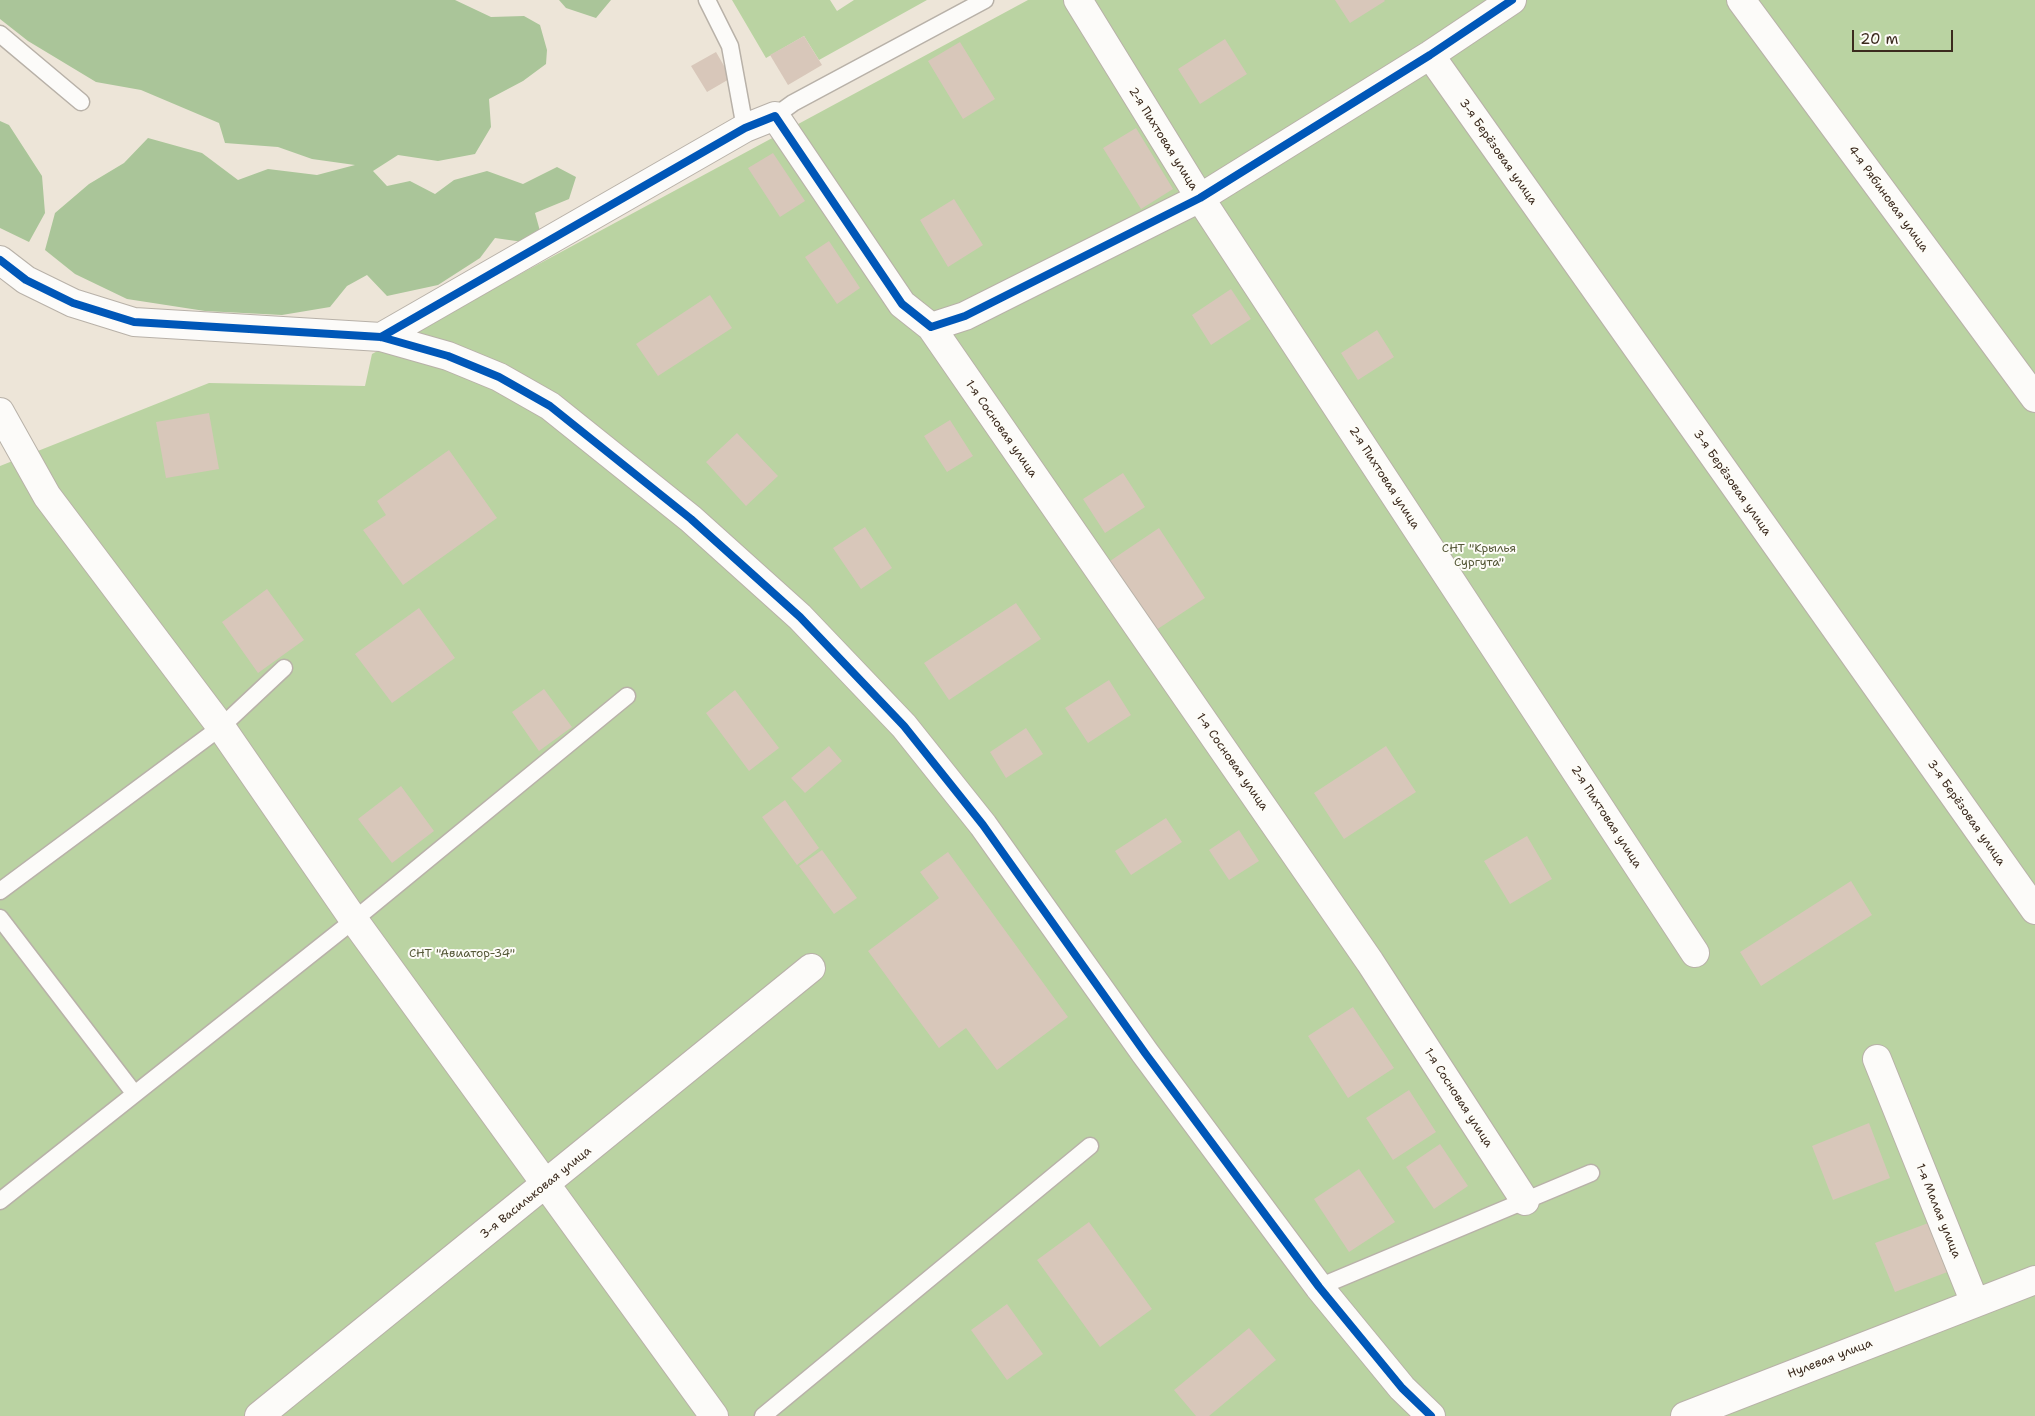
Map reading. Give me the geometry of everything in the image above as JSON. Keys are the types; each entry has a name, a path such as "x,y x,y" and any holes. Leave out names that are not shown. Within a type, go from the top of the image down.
{"street":[{"name":"2-я Пихтовая улица","path":"1078,0 1200,198 1696,953"},
{"path":"931,327 965,316 1200,198 1430,55 1512,0"},
{"name":"4-я Рябиновая улица","path":"1741,0 2035,398"},
{"name":"3-я Берёзовая улица","path":"1430,55 2035,910"},
{"path":"381,337 745,128 775,116"},
{"name":"1-я Сосновая улица","path":"775,116 902,304 931,327 1370,962 1524,1201"},
{"path":"0,260 26,280 73,303 134,322 381,337 448,356 499,377 550,406 691,519 800,617 904,726 982,825 1145,1053 1319,1287 1402,1388 1431,1416"},
{"path":"0,412 47,496 221,727 354,920 714,1416"},
{"name":"3-я Васильковая улица","path":"259,1416 811,968"},
{"name":"1-я Малая улица","path":"1877,1059 1975,1303"},
{"path":"1975,1303 2035,1280"},
{"name":"Нулевая улица","path":"1686,1416 1975,1303"}],"lane":[{"path":"707,0 730,46 745,128"},
{"path":"775,116 793,103 985,0"},
{"path":"0,34 81,102"},
{"path":"0,891 221,727 284,668"},
{"path":"0,1202 134,1093 354,920 627,696"},
{"path":"0,918 134,1093"},
{"path":"764,1416 1090,1146"},
{"path":"1319,1287 1591,1173"}],"green space":[{"path":"0,0 455,0 491,17 524,16 540,25 547,50 546,64 523,81 489,99 491,127 475,154 438,161 398,155 373,171 387,186 410,181 435,194 454,180 487,171 523,184 557,167 576,177 569,199 535,213 540,231 523,242 495,238 480,258 438,285 387,296 367,275 347,286 330,307 282,315 205,311 127,299 75,274 45,250 55,213 89,184 124,163 148,138 202,153 238,180 268,169 317,175 355,165 312,159 278,147 225,143 219,123 141,90 96,82 28,41 0,19"},
{"path":"559,0 611,0 596,18 566,8"},
{"path":"732,0 830,0 837,11 854,0 927,0 819,60 804,36 766,58"},
{"name":"CНТ \"Крылья Сургута\"","path":"1028,0 2035,0 2035,1416 0,1416 0,466 209,383 365,386 372,354"},
{"path":"0,121 9,125 42,176 45,213 29,242 0,228"}],"building":[{"path":"1335,0 1384,0 1385,1 1350,23"},
{"path":"804,36 822,65 788,85 770,55"},
{"path":"1225,39 1247,74 1200,104 1178,69"},
{"path":"960,42 995,99 963,119 928,61"},
{"path":"716,52 731,78 707,92 691,66"},
{"path":"1136,128 1173,189 1141,209 1103,148"},
{"path":"773,153 805,201 780,217 748,168"},
{"path":"954,199 983,245 948,267 920,220"},
{"path":"829,241 860,288 837,304 805,257"},
{"path":"1231,289 1251,319 1211,345 1192,315"},
{"path":"710,295 732,328 658,376 636,344"},
{"path":"1377,330 1394,357 1358,380 1341,353"},
{"path":"209,413 219,469 166,478 156,422"},
{"path":"950,420 973,456 947,472 924,436"},
{"path":"737,433 778,476 746,506 706,462"},
{"path":"449,450 497,518 403,585 363,530 386,515 377,501"},
{"path":"1123,473 1145,507 1105,533 1083,499"},
{"path":"865,527 892,568 861,589 833,548"},
{"path":"1159,528 1205,598 1156,630 1110,561"},
{"path":"267,589 304,640 258,673 222,622"},
{"path":"1016,603 1041,639 949,700 924,663"},
{"path":"419,608 455,658 392,703 355,654"},
{"path":"1109,680 1131,715 1088,743 1065,708"},
{"path":"544,689 572,727 539,751 512,712"},
{"path":"735,690 779,748 749,771 706,713"},
{"path":"1026,728 1043,754 1006,778 990,752"},
{"path":"829,746 842,761 805,793 791,778"},
{"path":"1386,746 1416,792 1344,839 1314,793"},
{"path":"401,786 434,831 392,863 358,819"},
{"path":"785,800 819,848 797,865 762,817"},
{"path":"1166,818 1182,842 1131,875 1115,851"},
{"path":"1239,830 1259,861 1229,880 1209,850"},
{"path":"1527,836 1552,879 1510,904 1484,861"},
{"path":"822,850 857,898 834,914 799,866"},
{"path":"948,852 1068,1017 997,1070 966,1028 939,1048 868,951 939,898 920,872"},
{"path":"1851,881 1872,915 1761,986 1740,952"},
{"path":"1353,1007 1394,1068 1348,1098 1308,1036"},
{"path":"1409,1090 1436,1132 1393,1160 1366,1118"},
{"path":"1869,1123 1890,1178 1833,1200 1812,1146"},
{"path":"1440,1144 1468,1186 1434,1209 1406,1167"},
{"path":"1359,1169 1395,1222 1349,1252 1314,1199"},
{"path":"1089,1222 1152,1309 1100,1347 1037,1260"},
{"path":"1931,1222 1950,1271 1895,1292 1875,1243"},
{"path":"1007,1304 1043,1354 1007,1380 971,1330"},
{"path":"1249,1328 1276,1360 1209,1416 1196,1416 1174,1390"}],"cycle path":[{"path":"381,337 745,128 775,116 902,304 931,327 965,316 1200,198 1430,55 1512,0"},
{"path":"0,260 26,280 73,303 134,322 381,337 448,356 499,377 550,406 691,519 800,617 904,726 983,825 1145,1053 1319,1287 1402,1388 1431,1416"}],"park label":[{"name":"СНТ \"Авиатор-34\"","path":"462,954"}]}
